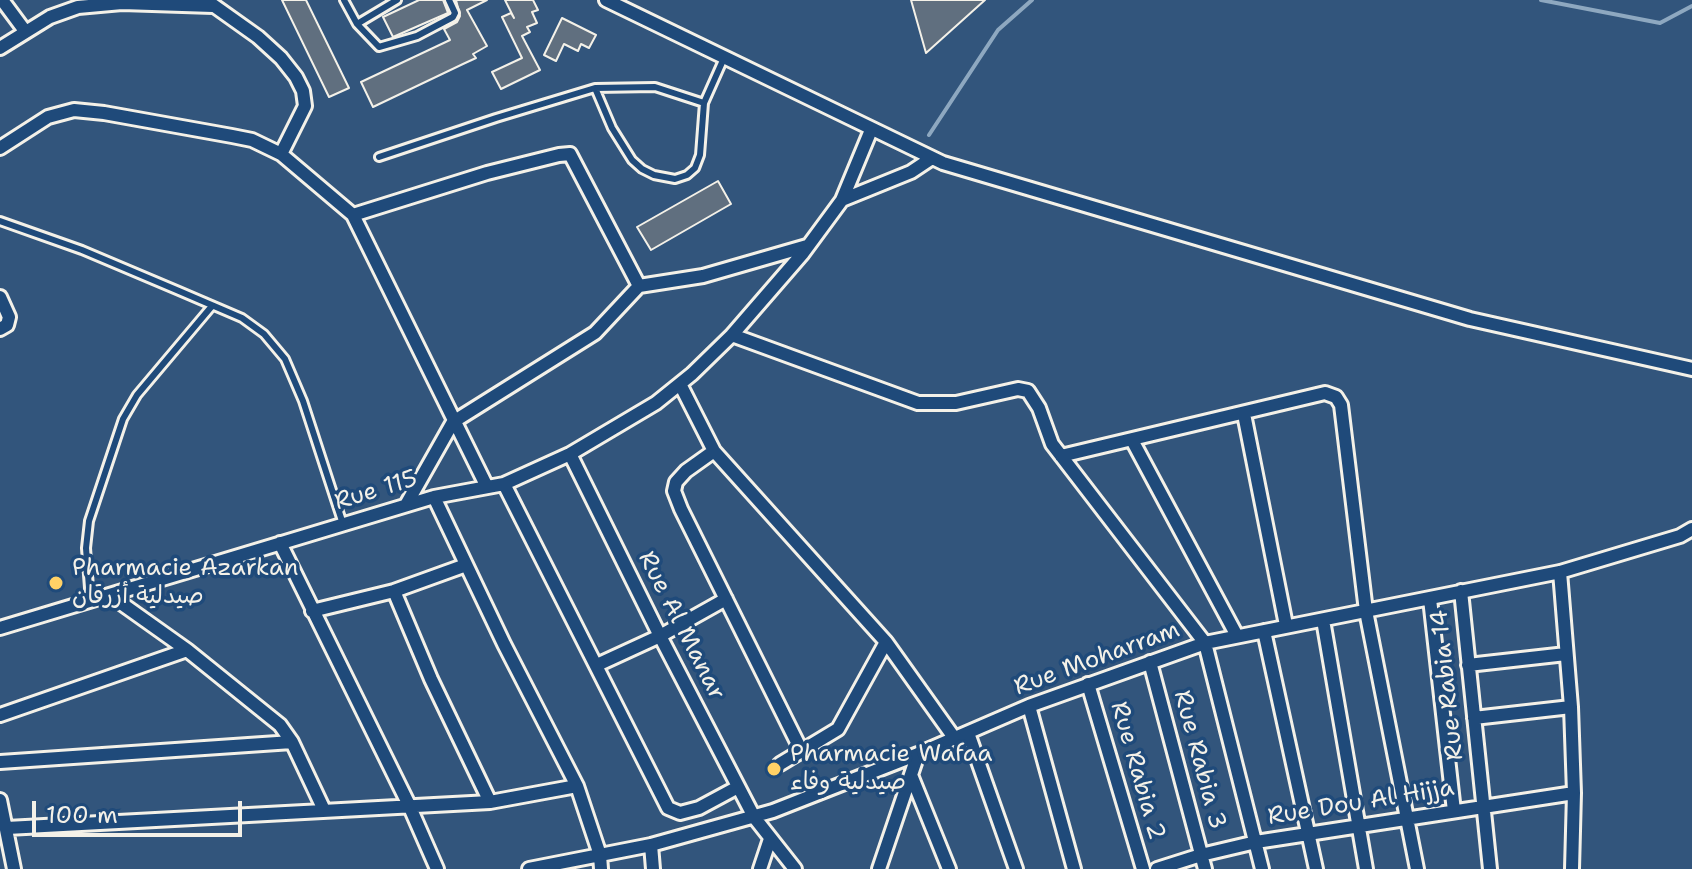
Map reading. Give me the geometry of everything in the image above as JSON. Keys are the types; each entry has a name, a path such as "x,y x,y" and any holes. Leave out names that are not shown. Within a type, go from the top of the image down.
{"street":[{"path":"2,0 25,31"},
{"path":"606,0 932,158 1470,319 1692,369"},
{"path":"0,48 50,17 99,2 210,3 258,37 281,58 303,91 305,106 281,154"},
{"path":"0,148 48,117 74,110 252,140 281,154 353,215 487,487"},
{"name":"Rue 115","path":"0,628 434,497 504,484 570,454 656,403 732,335 842,200 871,130"},
{"path":"353,215 487,173 570,154 639,286"},
{"path":"842,200 911,172 932,158"},
{"path":"406,505 453,422 595,333 639,286 703,276 807,246"},
{"path":"0,297 9,317 7,325 0,329"},
{"path":"732,335 918,403 956,403 1024,389 1033,398 1052,444 1205,643 1262,869"},
{"path":"680,384 714,451 886,642 955,739"},
{"path":"1061,456 1325,393 1340,402 1366,611 1417,869"},
{"path":"1244,414 1286,625"},
{"path":"1132,440 1237,636"},
{"path":"714,451 686,471 676,482 674,491 802,752"},
{"name":"Rue Al Manar","path":"570,454 754,817 795,869"},
{"path":"504,484 668,808 680,813 699,808 738,787"},
{"path":"434,497 504,644 577,786 600,855 601,869"},
{"name":"Rue Moharram","path":"529,869 651,845 754,817 918,754 1029,706 1205,643 1560,572 1680,536 1692,529"},
{"path":"280,543 409,805 437,869"},
{"path":"312,611 394,591 466,565"},
{"path":"1560,572 1571,707 1574,793 1572,869"},
{"path":"394,591 431,679 490,802"},
{"name":"Rue Rabia 14","path":"1461,591 1490,869"},
{"path":"111,596 187,650 280,725 292,742 324,810"},
{"path":"597,665 660,636 726,599"},
{"path":"1430,599 1454,811"},
{"path":"1323,620 1356,826 1366,869"},
{"path":"1264,631 1316,869"},
{"path":"780,764 838,729 886,642"},
{"path":"0,715 187,650"},
{"path":"1468,665 1566,654"},
{"name":"Rue Rabia 3","path":"1150,662 1205,869"},
{"name":"Rue Rabia 2","path":"1088,684 1143,869"},
{"path":"1029,706 1074,869"},
{"path":"1474,718 1571,707"},
{"path":"968,733 1016,869"},
{"path":"0,762 292,742"},
{"path":"879,869 918,754"},
{"path":"911,775 949,869"},
{"path":"7,828 490,802 577,786"},
{"name":"Rue Dou Al Hijja","path":"1157,869 1256,842 1574,793"},
{"path":"0,800 14,869"},
{"path":"760,869 770,839"},
{"path":"651,845 653,869"}],"lane":[{"path":"344,0 357,24 379,47 417,36 453,17 455,13 449,0"},
{"path":"357,24 397,0"},
{"path":"595,88 612,128 632,160 654,175 675,179 695,168 700,155 703,103 722,57"},
{"path":"379,157 595,88 655,87 703,103"},
{"path":"0,221 82,250 242,318 264,334 285,359 303,401 343,524"},
{"path":"90,602 86,548 89,521 123,419 137,395 212,306"}],"building":[{"path":"282,0 306,0 349,88 329,97"},
{"path":"419,0 443,0 448,13 393,37 383,17"},
{"path":"456,0 487,0 467,10 487,46 473,54 476,58 373,107 361,82 450,40 444,29 457,22 460,16"},
{"path":"505,0 533,0 538,10 532,12 537,23 527,27 530,32 522,36 540,70 501,89 492,72 522,58 502,17 511,13 514,18"},
{"path":"911,0 985,0 926,53"},
{"path":"562,18 596,35 589,48 581,44 578,51 564,44 556,61 544,55"},
{"path":"718,181 731,204 651,250 637,227"}],"waterway":[{"path":"929,135 998,30 1032,0"},
{"path":"1541,0 1660,23 1692,6"}],"place":[{"name":"Pharmacie Azarkan صيدلية أزرقان","path":"56,583"},
{"name":"Pharmacie Wafaa صيدلية وفاء","path":"774,769"}]}
